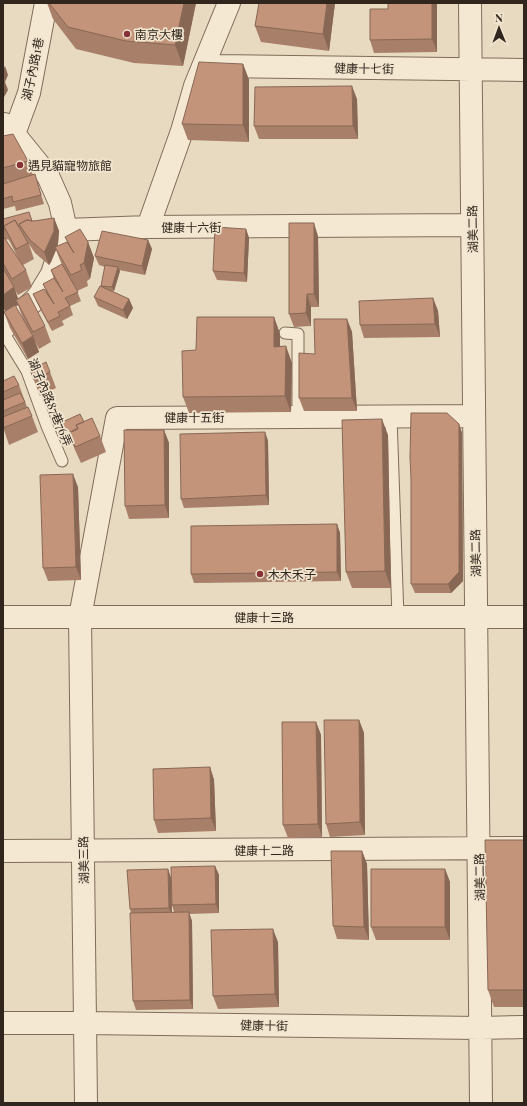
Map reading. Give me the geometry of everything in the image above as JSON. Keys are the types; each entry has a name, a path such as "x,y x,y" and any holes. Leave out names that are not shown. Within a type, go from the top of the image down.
{"street":[{"name":"湖子內路1巷","path":"8,129 29,94 46,3"},
{"name":"健康十六街","path":"229,3 195,86 182,130 148,227 472,225"},
{"name":"湖美二路","path":"470,3 481,1103"},
{"name":"健康十七街","path":"204,66 524,70"},
{"path":"3,329 38,297 52,274 66,230 60,203 45,177 8,129"},
{"path":"66,230 148,227"},
{"name":"健康十五街","path":"80,617 117,418 474,416"},
{"name":"健康十三路","path":"3,617 524,617"},
{"name":"湖美三路","path":"80,617 86,1103"},
{"name":"健康十二路","path":"3,851 83,852 524,848"},
{"name":"健康十街","path":"3,1023 480,1028 524,1027"}],"lane":[{"name":"湖子內路87巷76弄","path":"3,332 27,371 47,426 62,461"},
{"path":"285,333 298,334 298,417"},
{"path":"392,416 398,617"}],"building":[{"path":"49,3 184,3 175,45 126,41 68,27"},
{"path":"259,3 327,3 323,34 255,26"},
{"path":"388,3 432,3 432,39 370,40 370,9 388,9"},
{"path":"199,62 243,64 243,125 182,124"},
{"path":"352,86 353,126 254,126 255,87"},
{"path":"13,134 28,161 3,168 3,136"},
{"path":"35,174 41,195 13,202 12,196 3,199 3,184"},
{"path":"29,212 32,221 27,220 18,226 15,220 4,226 5,230 3,231 3,219"},
{"path":"54,218 54,231 44,252 30,240 19,224 27,220 34,221"},
{"path":"15,220 28,243 16,249 4,226"},
{"path":"289,223 314,223 314,294 307,294 306,313 289,314"},
{"path":"215,227 246,229 244,273 213,271"},
{"path":"80,229 88,242 84,263 80,265 82,270 71,275 55,247 67,242 74,253 65,237"},
{"path":"102,231 148,240 142,266 95,256"},
{"path":"3,236 26,270 12,279 3,263"},
{"path":"62,264 78,292 65,298 70,306 58,312 60,316 48,322 33,294 44,289 54,304 43,284 54,278 63,292 51,270"},
{"path":"105,265 118,267 112,287 101,286"},
{"path":"3,268 14,287 3,295"},
{"path":"100,286 129,299 123,310 94,297"},
{"path":"28,293 45,326 33,332 16,300"},
{"path":"433,298 435,324 360,325 359,301"},
{"path":"15,305 33,336 22,343 4,312"},
{"path":"197,317 274,317 274,347 286,346 285,396 183,397 182,351 196,350"},
{"path":"314,319 347,319 352,398 299,398 299,353 315,354"},
{"path":"46,362 50,372 34,380 30,370"},
{"path":"14,376 19,385 3,392 3,381"},
{"path":"20,393 25,402 3,411 3,400"},
{"path":"28,407 32,416 3,428 3,417"},
{"path":"411,413 447,413 459,424 459,572 448,584 411,584"},
{"path":"80,414 84,422 76,425 78,428 62,436 56,425"},
{"path":"92,418 100,436 75,447 69,433 78,429 76,425"},
{"path":"382,419 385,571 346,572 342,420"},
{"path":"124,430 164,430 165,505 125,506"},
{"path":"265,432 266,495 181,499 180,434"},
{"path":"73,474 76,567 43,568 40,475"},
{"path":"337,524 337,572 191,574 191,526"},
{"path":"324,720 359,720 360,822 326,824"},
{"path":"282,722 316,722 318,824 283,825"},
{"path":"210,767 211,818 154,820 153,769"},
{"path":"485,840 524,840 524,990 488,990"},
{"path":"331,851 362,851 364,927 333,926"},
{"path":"215,866 216,904 172,905 171,867"},
{"path":"168,869 169,908 130,909 127,870"},
{"path":"371,869 445,869 445,927 371,927"},
{"path":"189,912 190,1000 133,1001 130,913"},
{"path":"273,929 275,994 213,996 211,930"}],"place":[{"name":"南京大樓","path":"127,34"},
{"name":"遇見貓寵物旅館","path":"20,165"},
{"name":"木木禾子","path":"260,574"}]}
